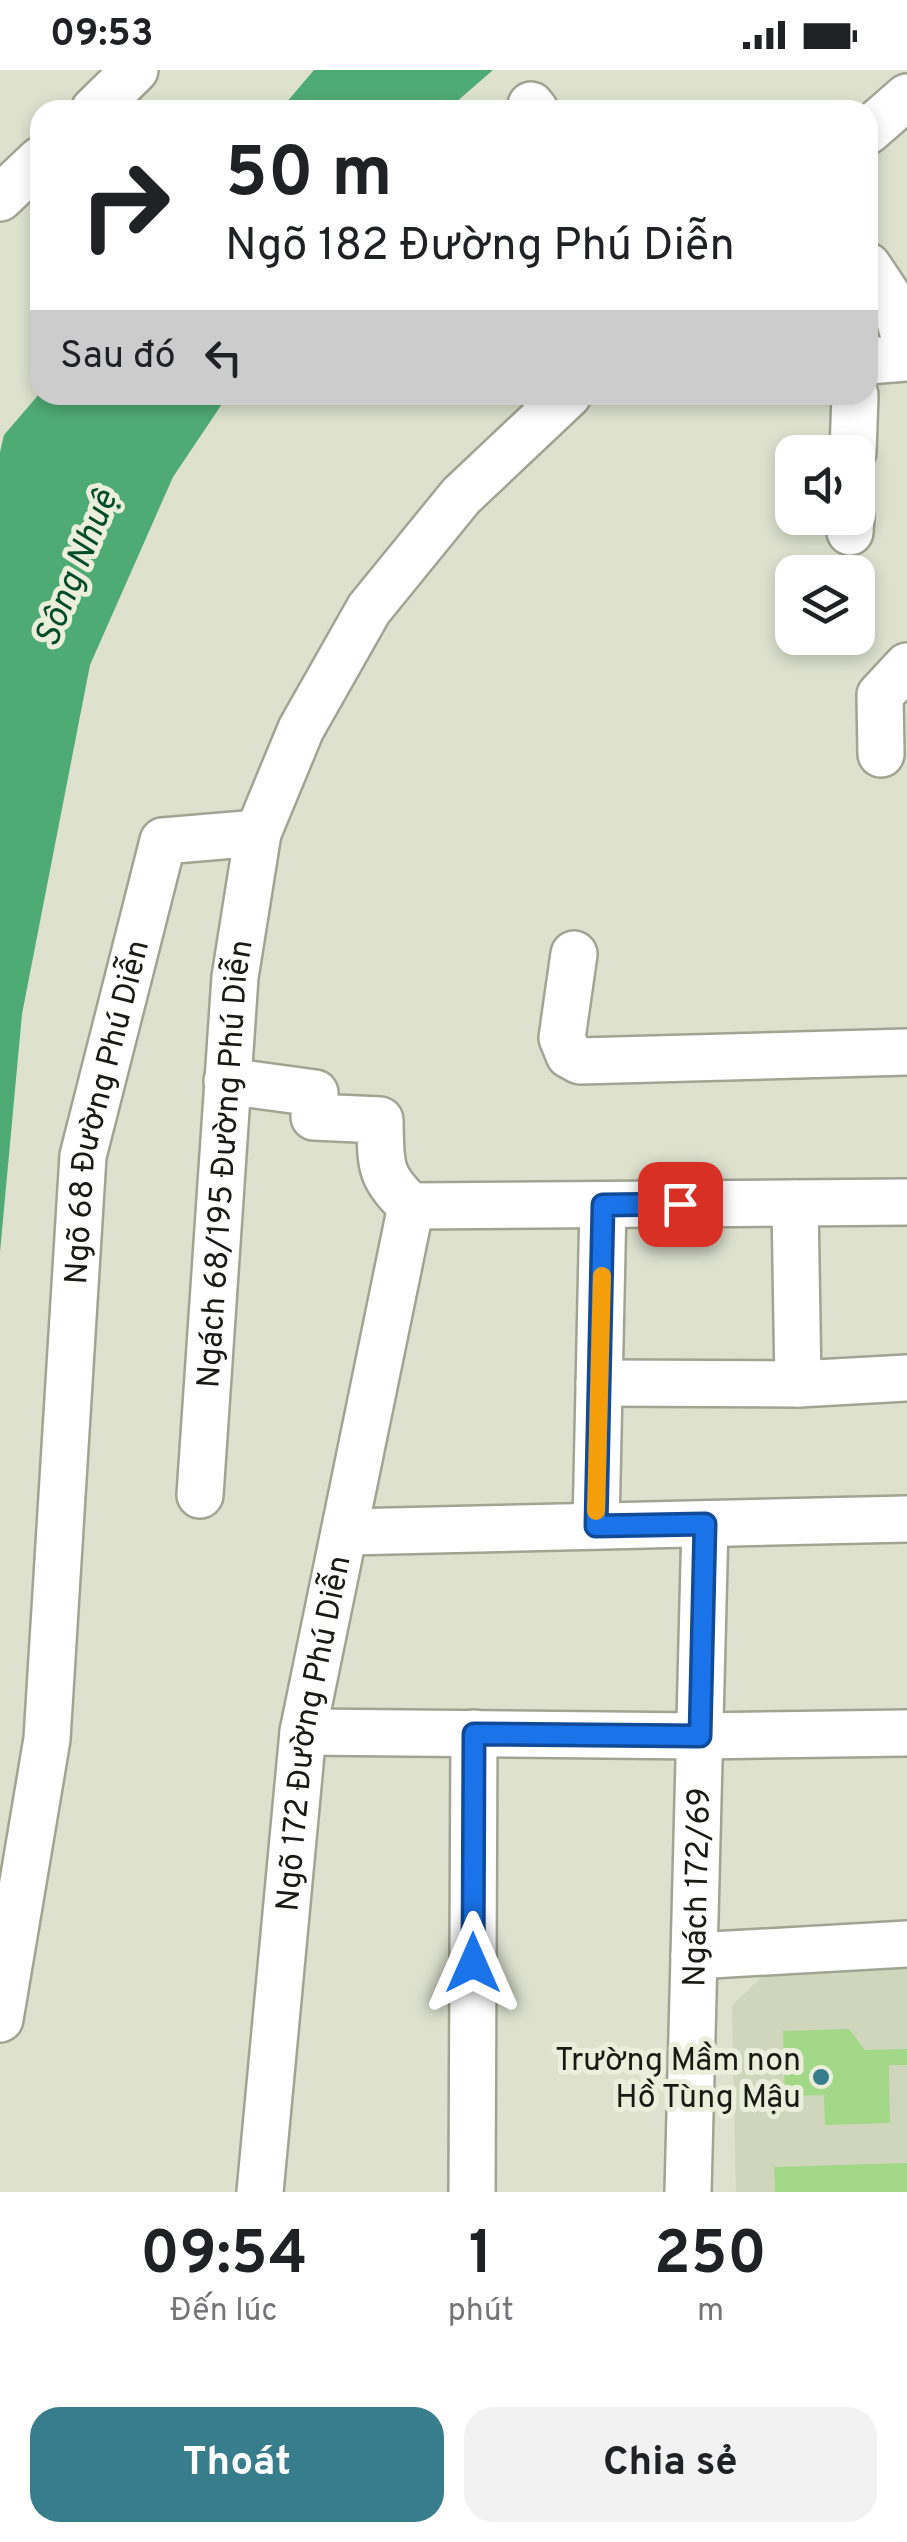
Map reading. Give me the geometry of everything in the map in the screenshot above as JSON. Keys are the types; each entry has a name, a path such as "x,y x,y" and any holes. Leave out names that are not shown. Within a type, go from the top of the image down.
{"street":[{"path":"104,100 135,70"},
{"path":"878,122 907,97"},
{"path":"0,198 30,170"},
{"path":"878,281 896,308 907,347"},
{"path":"878,361 907,358"},
{"path":"258,833 301,729 369,609 540,405"},
{"path":"854,435 855,405"},
{"path":"882,754 880,694 907,666"},
{"name":"Ngách 68/195 Đường Phú Diễn","path":"200,1495 234,977 258,833"},
{"name":"Ngõ 68 Đường Phú Diễn","path":"0,2019 48,1738 82,1156 164,841 258,833"},
{"path":"574,954 562,1038 569,1055 580,1061 598,1064 907,1052"},
{"path":"227,1081 316,1093 314,1117 380,1120 381,1169 389,1186 411,1206 907,1202"},
{"path":"795,1203 798,1384"},
{"path":"596,1526 603,1205"},
{"path":"347,1532 411,1206"},
{"path":"599,1384 798,1384 907,1378"},
{"name":"Ngõ 172 Đường Phú Diễn","path":"260,2192 304,1732 347,1532 907,1520"},
{"name":"Ngách 172/69","path":"688,2192 705,1524"},
{"path":"304,1732 700,1736 907,1733"},
{"path":"472,2192 474,1734"},
{"path":"694,1956 907,1944"}],"shaded area":[{"name":"Trường Mầm non Hồ Tùng Mậu","path":"907,1966 907,2192 736,2192 732,2005 766,1973"}],"water":[{"path":"314,70 493,70 458,100 288,100"},
{"name":"Sông Nhuệ","path":"30,405 221,405 173,477 90,665 22,1014 0,1252 0,452 4,435"}],"building":[{"path":"849,2029 865,2050 907,2049 907,2065 889,2065 890,2123 825,2125 824,2095 785,2096 783,2031"},
{"path":"907,2163 907,2192 775,2192 774,2167"}],"slow traffic":[{"path":"596,1511 602,1276"}],"place":[{"name":"Trường Mầm non Hồ Tùng Mậu","path":"821,2077"}],"route":[{"path":"473,1963 474,1734 700,1736 705,1524 596,1526 603,1205 680,1204"}]}
